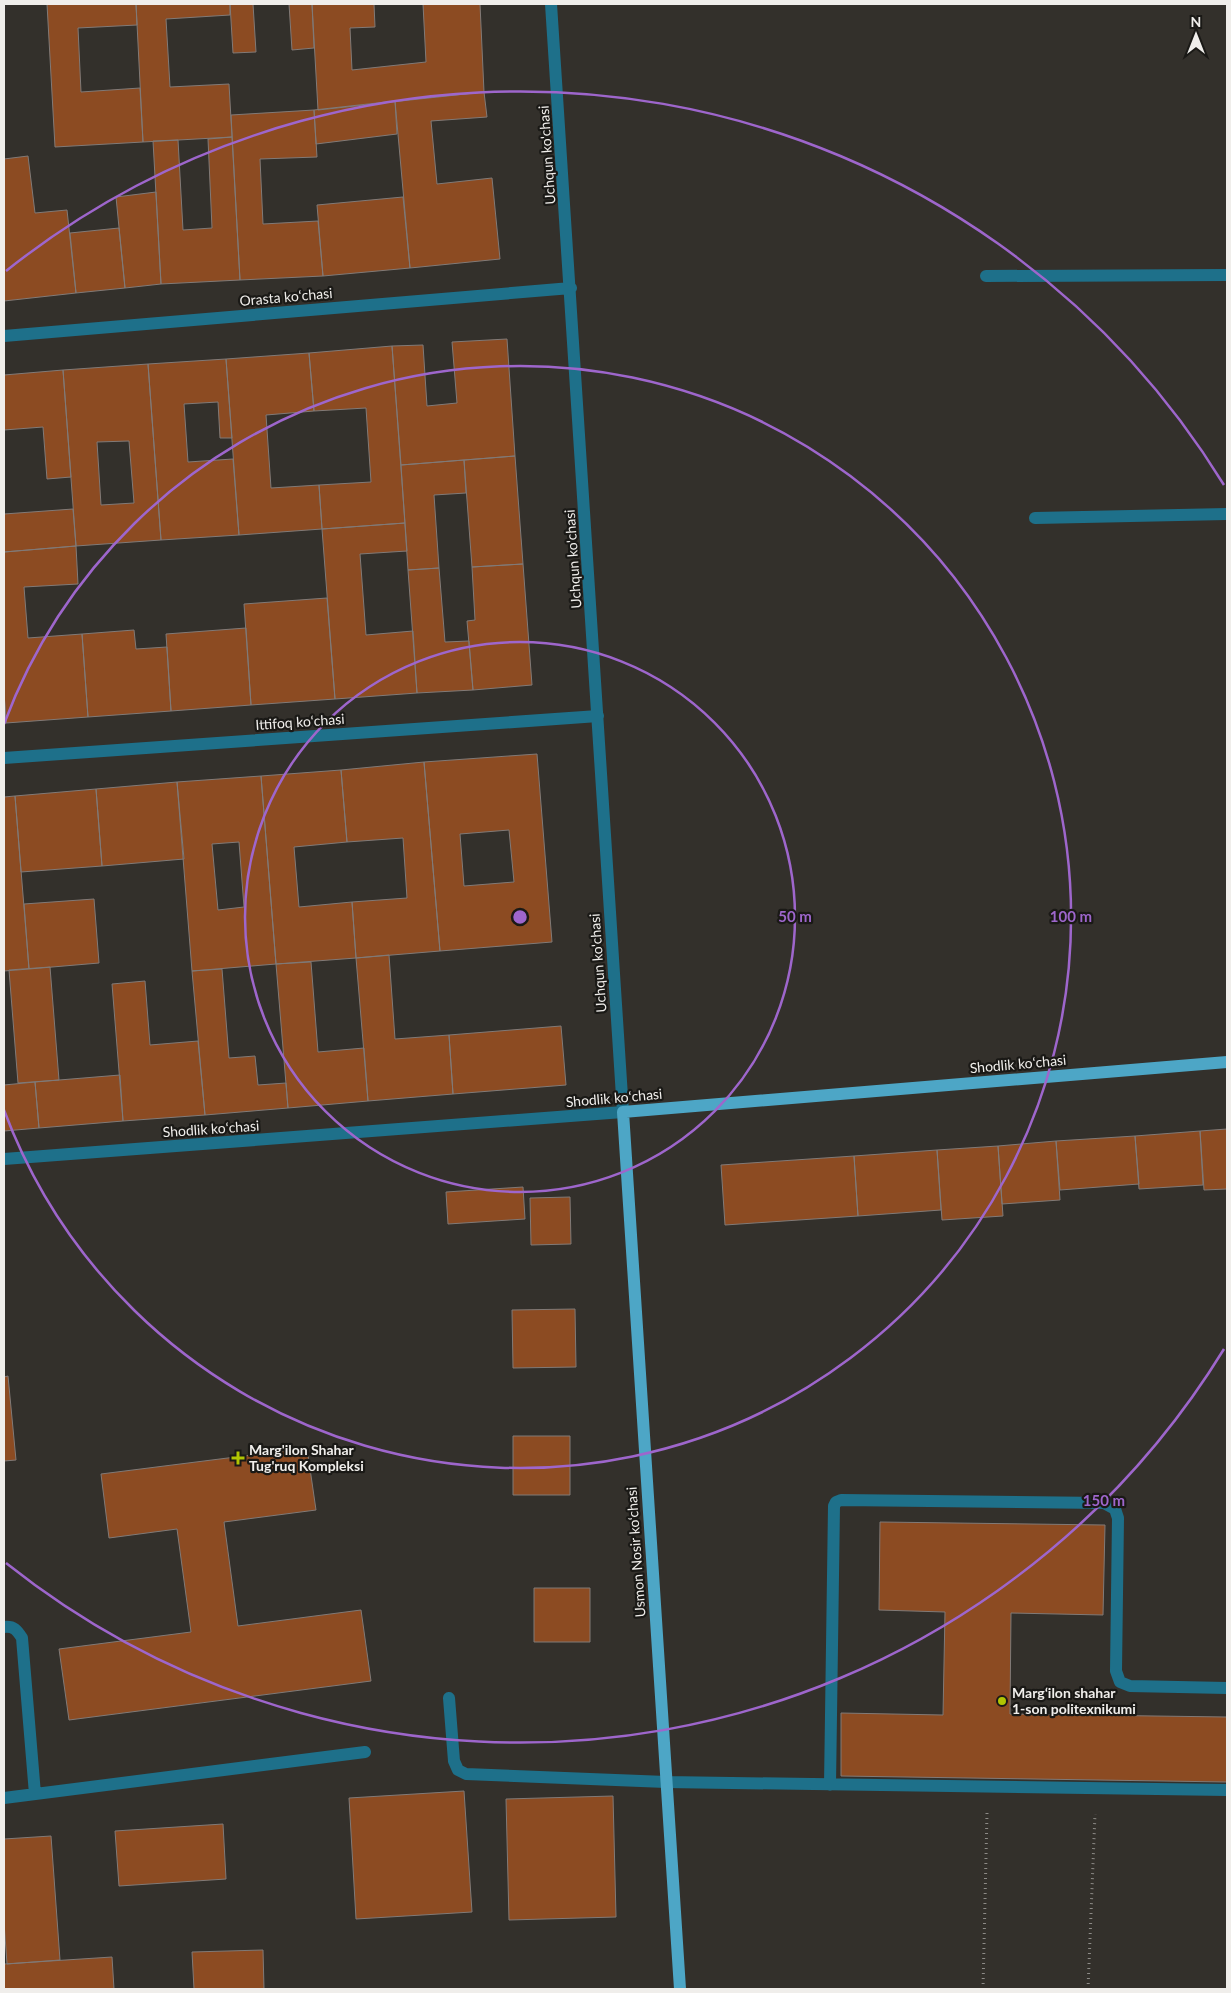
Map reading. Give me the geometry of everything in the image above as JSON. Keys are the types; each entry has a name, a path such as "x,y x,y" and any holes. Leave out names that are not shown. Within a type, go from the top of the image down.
{"main road":[{"name":"Shodlik koʻchasi","path":"623,1112 1227,1062"},
{"name":"Usmon Nosir ko‘chasi","path":"623,1112 680,1989"}],"street":[{"name":"Uchqun ko'chasi","path":"551,4 571,288 623,1112"},
{"path":"986,276 1227,275"},
{"name":"Orasta koʻchasi","path":"4,336 571,288"},
{"path":"1035,518 1227,514"},
{"name":"Ittifoq koʻchasi","path":"4,758 598,716"},
{"name":"Shodlik koʻchasi","path":"4,1160 623,1112"},
{"path":"830,1785 834,1506 840,1500 1104,1503 1115,1509 1118,1518 1116,1671 1120,1682 1130,1686 1227,1688"},
{"path":"4,1627 10,1626 17,1629 22,1638 35,1794"},
{"path":"449,1698 454,1761 458,1770 466,1774 666,1782 1227,1790"},
{"path":"4,1798 365,1752"}],"path":[{"path":"983,1989 988,1787"},
{"path":"1088,1989 1096,1788"}],"building":[{"path":"47,4 136,4 137,25 78,28 81,92 140,88 143,142 55,147"},
{"path":"136,4 230,4 230,15 166,19 170,87 229,84 232,137 143,142"},
{"path":"230,4 253,4 256,52 233,53"},
{"path":"289,4 312,4 314,48 292,50"},
{"path":"312,4 374,4 375,27 350,28 352,70 426,62 423,4 480,4 484,92 318,110"},
{"path":"484,92 487,117 431,121 437,184 492,178 500,259 410,268 395,101"},
{"path":"395,101 397,134 316,144 314,110"},
{"path":"314,110 317,157 260,159 263,224 318,221 323,276 240,280 231,115"},
{"path":"232,137 240,280 161,284 153,141 178,140 183,230 212,228 208,139"},
{"path":"28,156 35,213 67,210 76,293 4,301 4,159"},
{"path":"156,192 161,284 125,288 116,197"},
{"path":"403,197 410,268 323,276 317,205"},
{"path":"119,228 125,288 76,293 70,233"},
{"path":"507,339 515,456 401,465 392,346 423,345 427,406 457,403 452,342"},
{"path":"392,346 405,523 322,529 319,485 371,482 366,408 314,411 309,353"},
{"path":"309,353 314,411 266,415 271,488 319,485 322,529 239,535 226,359"},
{"path":"226,359 232,438 220,438 218,402 184,404 188,462 233,459 239,535 161,540 148,364"},
{"path":"148,364 161,540 76,546 63,370","holes":["129,441 134,503 101,505 97,442"]},
{"path":"63,370 71,477 47,479 43,427 4,430 4,375"},
{"path":"515,456 523,564 472,567 464,460"},
{"path":"464,460 466,493 434,495 439,568 408,570 401,465"},
{"path":"73,509 76,546 4,552 4,514"},
{"path":"405,523 407,551 360,554 366,635 413,631 417,693 335,699 322,529"},
{"path":"76,546 78,584 24,587 28,638 82,634 88,717 6,723 4,692 4,552"},
{"path":"523,564 532,685 473,690 467,621 475,620 472,567"},
{"path":"439,568 445,642 469,641 473,690 417,693 408,570"},
{"path":"327,598 335,699 251,705 244,604"},
{"path":"246,628 251,705 171,711 166,634"},
{"path":"134,630 136,649 167,647 171,711 88,717 82,634"},
{"path":"4,692 6,723 4,723"},
{"path":"537,754 552,942 440,951 424,762","holes":["509,830 514,882 464,886 460,834"]},
{"path":"424,762 440,951 356,958 352,902 407,898 403,838 347,842 341,770"},
{"path":"341,770 347,842 294,847 299,907 352,902 356,958 276,964 261,776"},
{"path":"261,776 276,964 192,971 177,782","holes":["239,842 244,907 218,910 212,844"]},
{"path":"177,782 184,859 102,866 96,789"},
{"path":"96,789 102,866 21,872 15,796"},
{"path":"15,796 29,969 4,971 4,797"},
{"path":"94,899 99,963 29,969 24,904"},
{"path":"389,955 395,1039 449,1035 453,1094 368,1101 356,958"},
{"path":"311,962 318,1052 364,1048 368,1101 288,1108 276,964"},
{"path":"50,967 59,1080 18,1083 9,970"},
{"path":"222,969 229,1058 255,1056 258,1085 286,1083 288,1108 205,1115 192,971"},
{"path":"145,981 150,1045 198,1041 205,1115 123,1121 112,984"},
{"path":"561,1026 566,1085 453,1094 449,1035"},
{"path":"120,1075 123,1121 39,1128 35,1082"},
{"path":"35,1082 39,1128 4,1131 4,1085"},
{"path":"1227,1129 1227,1189 1204,1190 1200,1131"},
{"path":"1200,1131 1203,1185 1139,1189 1135,1136"},
{"path":"1135,1136 1139,1184 1060,1190 1056,1141"},
{"path":"1056,1141 1060,1200 1002,1204 998,1146"},
{"path":"998,1146 1003,1216 942,1220 937,1150"},
{"path":"937,1150 941,1210 858,1216 854,1156"},
{"path":"854,1156 858,1216 725,1225 721,1165"},
{"path":"523,1187 525,1219 448,1224 446,1192"},
{"path":"570,1197 571,1244 531,1245 530,1198"},
{"path":"575,1309 576,1367 513,1368 512,1310"},
{"path":"8,1376 16,1460 4,1461 4,1377"},
{"path":"513,1436 570,1436 570,1495 513,1495"},
{"path":"307,1448 316,1510 224,1522 238,1626 361,1610 371,1681 69,1720 59,1649 191,1632 177,1529 109,1538 101,1474"},
{"path":"880,1522 1105,1525 1103,1615 1011,1613 1010,1714 1227,1717 1227,1782 841,1776 841,1713 943,1715 945,1612 879,1610"},
{"path":"534,1588 590,1588 590,1642 534,1642"},
{"path":"464,1791 472,1912 356,1919 349,1798"},
{"path":"613,1796 616,1917 509,1920 506,1799"},
{"path":"223,1824 226,1879 119,1886 115,1831"},
{"path":"51,1836 60,1960 7,1964 4,1922 4,1839"},
{"path":"263,1950 264,1989 194,1989 192,1952"},
{"path":"112,1957 114,1989 4,1989 4,1964"}],"place":[{"name":"Marg'ilon Shahar Tug'ruq Kompleksi","path":"238,1458"},
{"name":"Margʻilon shahar 1-son politexnikumi","path":"1002,1701"}]}
